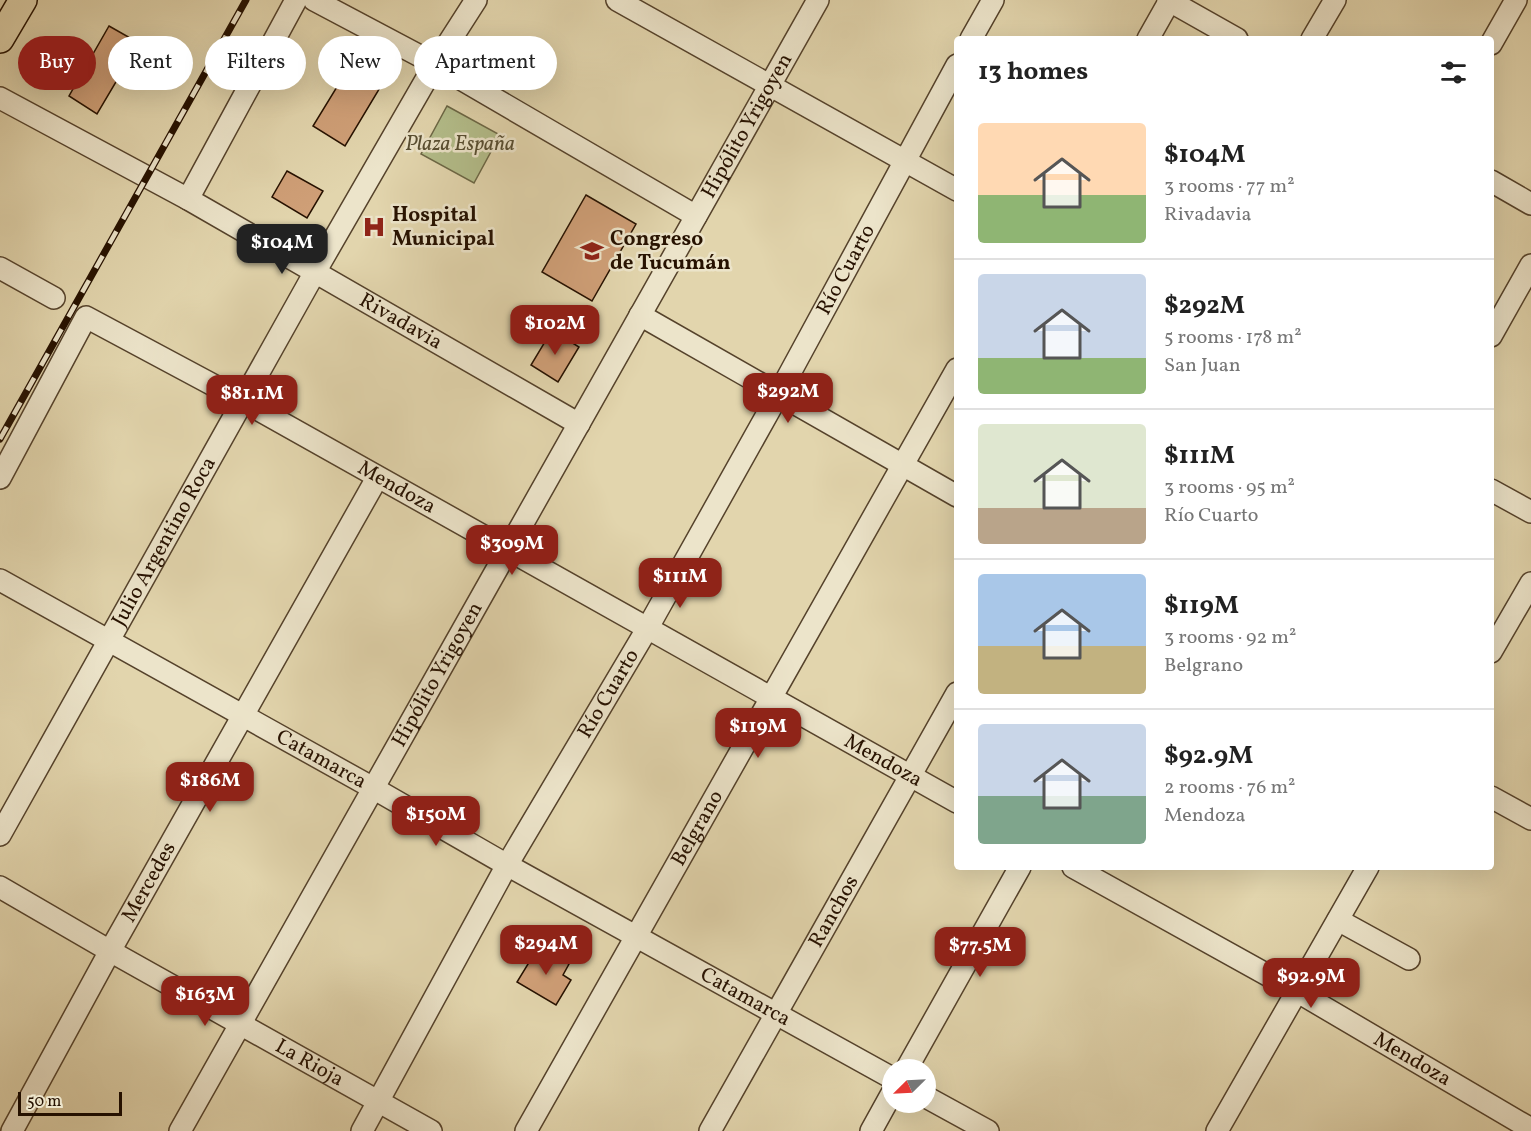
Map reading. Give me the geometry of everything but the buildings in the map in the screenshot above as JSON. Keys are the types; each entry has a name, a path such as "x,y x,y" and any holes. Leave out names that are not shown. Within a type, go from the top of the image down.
{"main road":[{"path":"0,5 3,0"},
{"path":"0,39 22,0"}],"street":[{"path":"188,199 296,0"},
{"path":"314,0 414,53"},
{"name":"Julio Argentino Roca","path":"453,36 476,0"},
{"path":"617,0 649,8 770,86 954,188"},
{"name":"Hipólito Yrigoyen","path":"180,1131 818,0"},
{"path":"974,36 993,0"},
{"path":"1150,36 1169,0 1232,36"},
{"path":"1314,36 1335,0"},
{"path":"1494,39 1516,0"},
{"name":"Río Cuarto","path":"362,1131 507,865 646,628 778,395 954,70"},
{"name":"Julio Argentino Roca","path":"0,835 315,272 420,90"},
{"path":"480,90 696,216"},
{"name":"Rivadavia","path":"0,98 188,199 579,424"},
{"path":"1494,183 1531,204"},
{"path":"1494,331 1531,265"},
{"path":"0,268 54,298"},
{"path":"640,315 954,494"},
{"name":"Mendoza","path":"0,478 86,317 243,401 376,478 954,800"},
{"name":"Belgrano","path":"526,1131 954,374"},
{"name":"Mercedes","path":"12,1131 110,951 376,478"},
{"path":"1494,492 1531,512"},
{"name":"Catamarca","path":"0,580 882,1072"},
{"path":"1494,647 1531,583"},
{"name":"Ranchos","path":"710,1131 954,698"},
{"path":"1494,799 1531,819"},
{"path":"912,1059 1018,870"},
{"name":"Mendoza","path":"1079,870 1298,992 1531,1129"},
{"path":"1217,1131 1366,870"},
{"name":"La Rioja","path":"0,887 431,1131"},
{"path":"1338,920 1409,959"},
{"path":"936,1103 987,1131"},
{"path":"871,1131 882,1111"}],"green space":[{"name":"Plaza España","path":"447,106 500,135 474,183 421,154"}],"railway":[{"path":"0,439 246,0"}],"place":[{"name":"Hospital Municipal","path":"374,227"},
{"name":"Congreso de Tucumán","path":"592,251"}]}
